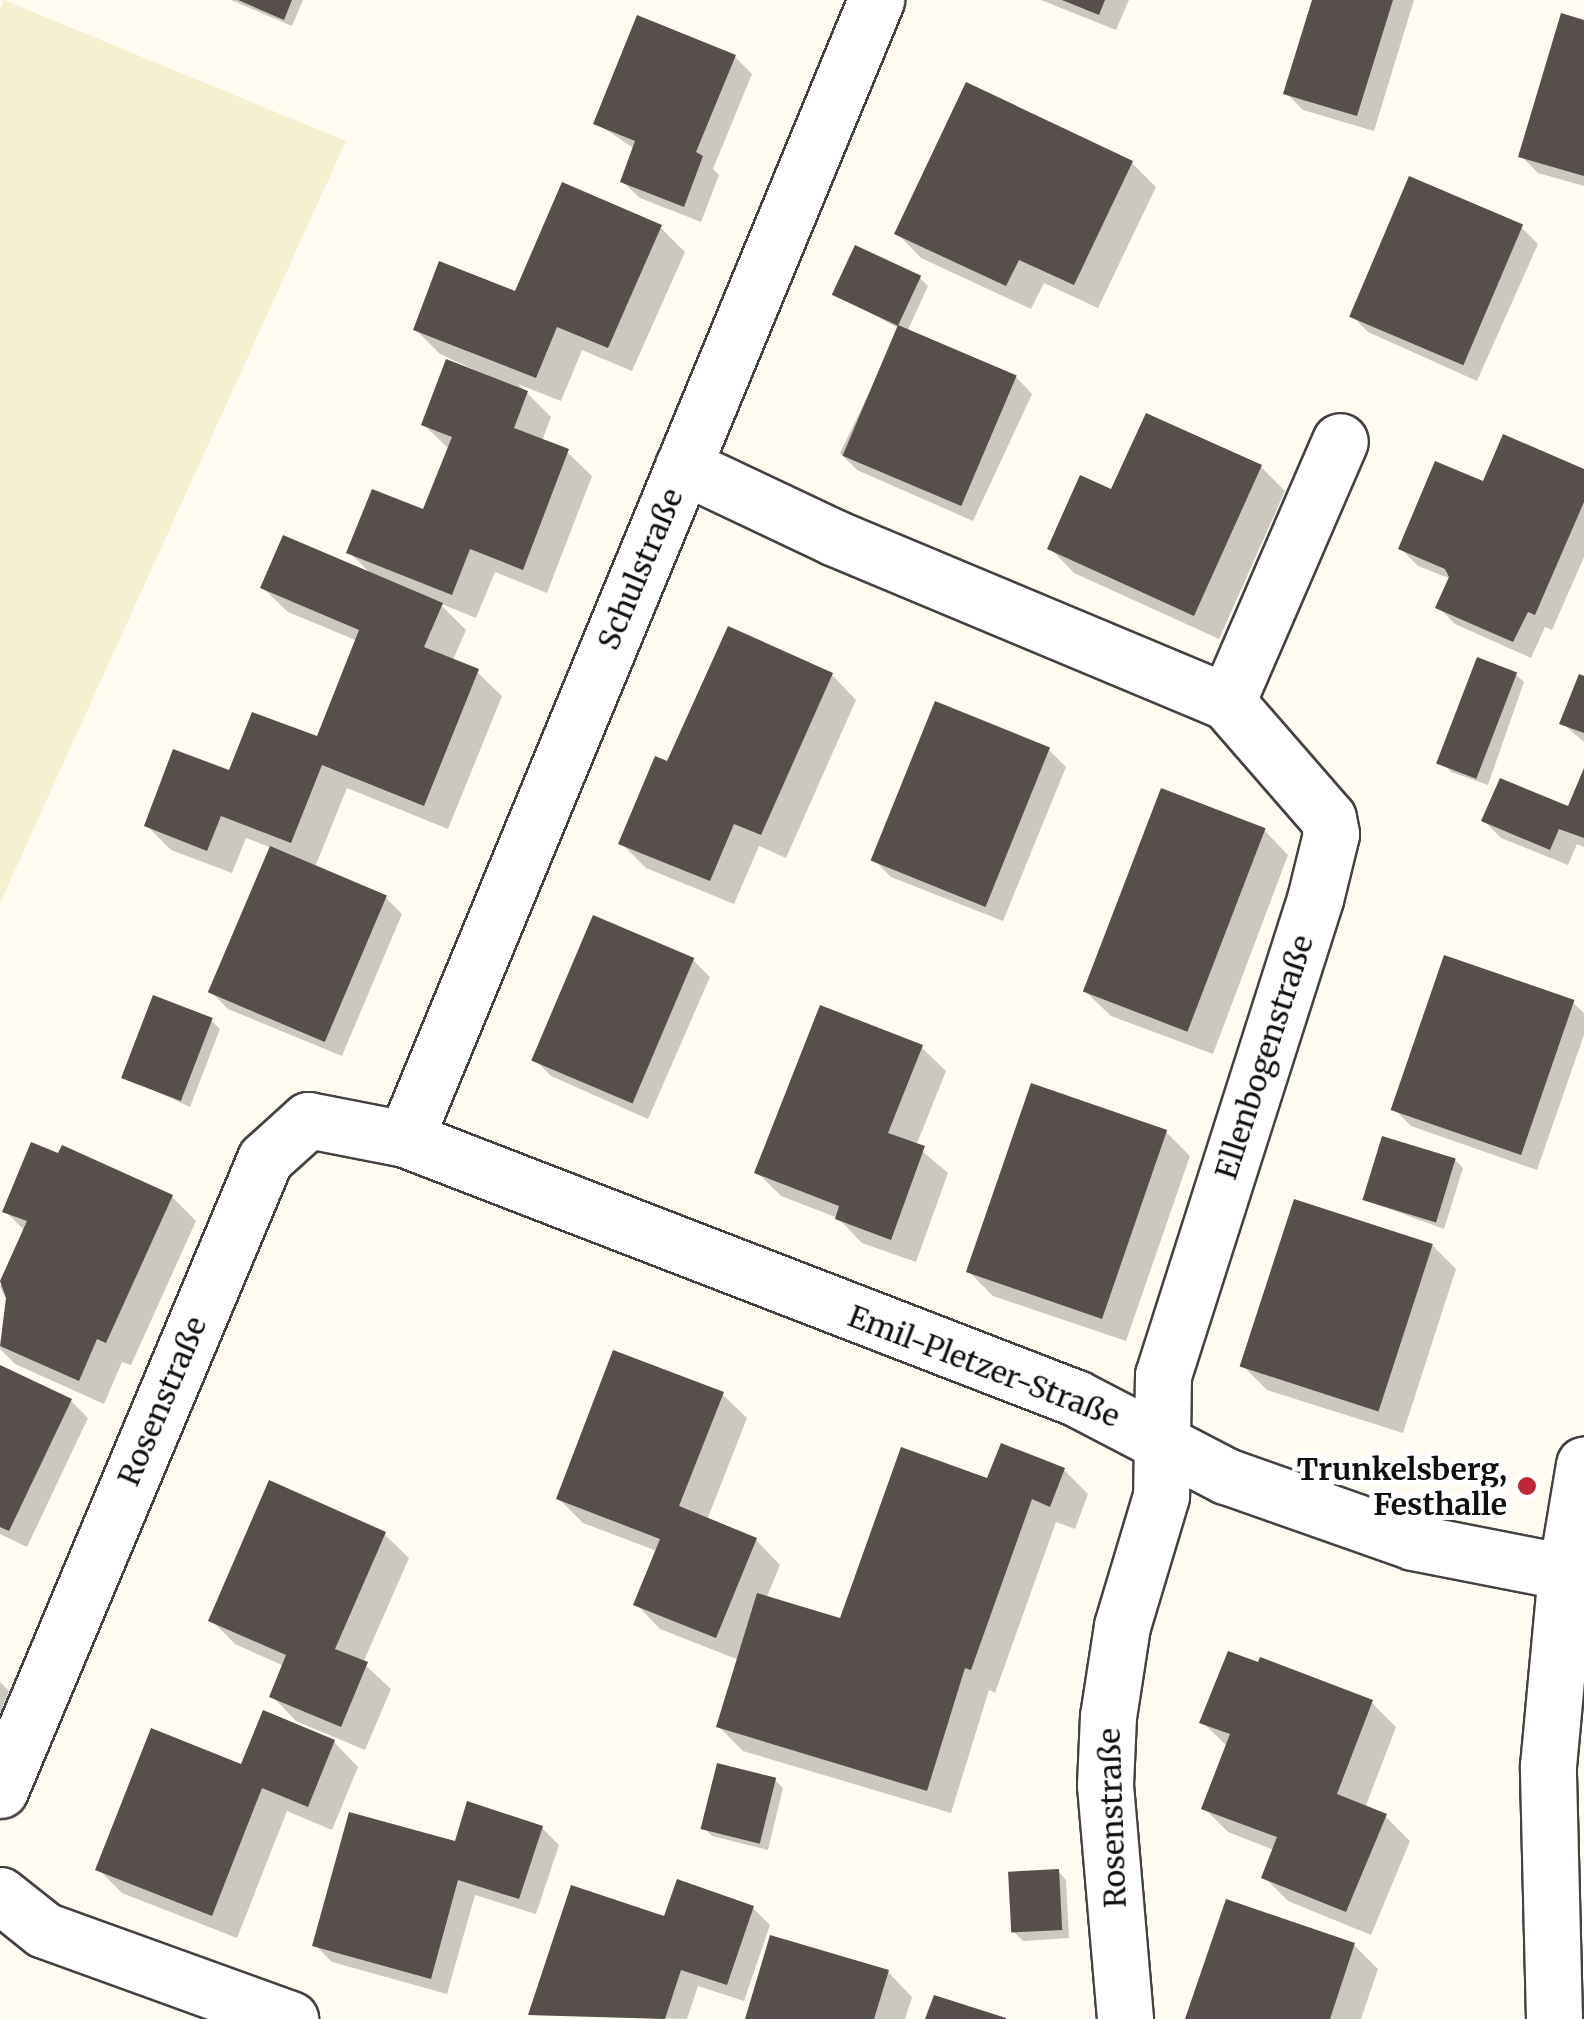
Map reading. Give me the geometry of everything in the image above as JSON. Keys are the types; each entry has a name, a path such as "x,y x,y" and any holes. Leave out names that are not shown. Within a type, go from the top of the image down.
{"street":[{"name":"Schulstraße","path":"405,1139 876,0"},
{"path":"1226,702 1340,442"},
{"name":"Ellenbogenstraße","path":"683,466 835,538 1226,702 1319,802 1331,834 1162,1375 1163,1444"},
{"name":"Rosenstraße","path":"0,1790 265,1159 308,1120 405,1139"},
{"name":"Emil-Pletzer-Straße","path":"405,1139 1076,1398 1226,1476 1413,1542 1566,1572"},
{"name":"Rosenstraße","path":"1125,2019 1105,1785 1108,1716 1122,1626 1161,1496 1163,1444"},
{"path":"1554,2019 1548,1766 1566,1572 1584,1465"},
{"path":"0,1895 44,1930 290,2019"}],"shaded area":[{"path":"4,0 346,141 0,903 0,9"}],"building":[{"path":"238,0 292,0 284,20"},
{"path":"1062,0 1105,0 1099,15"},
{"path":"1312,0 1393,0 1357,116 1283,94"},
{"path":"1561,13 1584,20 1584,176 1518,157"},
{"path":"637,15 736,55 696,152 703,156 684,207 620,182 635,141 593,124"},
{"path":"966,82 1133,161 1074,285 1019,260 1006,286 894,234"},
{"path":"1409,176 1523,224 1463,365 1349,317"},
{"path":"562,182 662,225 608,348 557,327 536,378 413,330 439,261 515,291"},
{"path":"855,245 921,276 898,326 832,295"},
{"path":"898,325 1017,375 961,506 843,456"},
{"path":"446,359 528,391 514,428 569,449 523,570 470,549 452,595 346,553 372,489 423,509 452,437 421,425"},
{"path":"1146,413 1262,465 1194,616 1047,549 1080,475 1111,489"},
{"path":"1503,434 1584,469 1584,502 1535,615 1528,612 1513,642 1435,608 1449,577 1445,569 1398,549 1435,461 1483,481"},
{"path":"283,535 443,603 424,647 479,669 424,806 322,765 291,843 221,816 207,851 144,826 173,749 229,770 252,712 317,736 359,630 260,588"},
{"path":"728,626 833,673 761,835 734,824 710,881 618,844 655,756 667,761"},
{"path":"1477,657 1517,672 1476,779 1436,763"},
{"path":"1579,674 1584,676 1584,733 1559,724"},
{"path":"935,701 1050,747 986,907 871,860"},
{"path":"1584,768 1584,838 1559,829 1550,850 1481,821 1500,778 1568,806"},
{"path":"1161,788 1266,828 1187,1032 1083,992"},
{"path":"270,846 387,896 325,1042 208,992"},
{"path":"593,915 694,958 633,1103 531,1060"},
{"path":"1444,955 1574,1000 1521,1155 1391,1110"},
{"path":"153,995 213,1018 181,1101 121,1078"},
{"path":"820,1005 923,1045 888,1133 925,1146 891,1240 835,1219 839,1206 754,1173"},
{"path":"1031,1083 1167,1130 1102,1319 966,1272"},
{"path":"1382,1136 1456,1159 1436,1223 1362,1200"},
{"path":"31,1142 58,1153 62,1145 173,1195 106,1343 97,1339 79,1381 0,1346 6,1298 0,1281 27,1221 2,1212"},
{"path":"1294,1199 1433,1244 1378,1412 1240,1366"},
{"path":"613,1350 724,1392 679,1506 757,1538 716,1638 633,1605 660,1539 556,1499"},
{"path":"0,1365 72,1399 9,1531 0,1527"},
{"path":"1001,1443 1065,1468 1050,1507 1032,1499 971,1670 965,1668 927,1791 716,1727 757,1593 840,1618 901,1447 987,1478"},
{"path":"269,1480 386,1532 335,1649 368,1662 341,1727 269,1697 286,1655 208,1621"},
{"path":"1228,1651 1258,1662 1260,1657 1373,1700 1337,1794 1387,1814 1346,1912 1261,1878 1277,1837 1201,1809 1230,1734 1199,1723"},
{"path":"263,1710 335,1740 308,1807 262,1788 212,1916 95,1870 151,1728 241,1764"},
{"path":"717,1763 776,1778 760,1844 701,1829"},
{"path":"467,1801 543,1826 519,1899 458,1880 431,1979 312,1946 349,1812 455,1841"},
{"path":"1059,1869 1062,1930 1011,1933 1008,1872"},
{"path":"677,1879 754,1906 727,1985 681,1970 665,2019 528,2015 571,1885 664,1916"},
{"path":"1226,1899 1355,1943 1330,2019 1185,2019"},
{"path":"770,1935 889,1970 874,2019 745,2019"},
{"path":"934,1995 1006,2018 1006,2019 925,2019"}],"place":[{"name":"Trunkelsberg, Festhalle","path":"1527,1486"}]}
